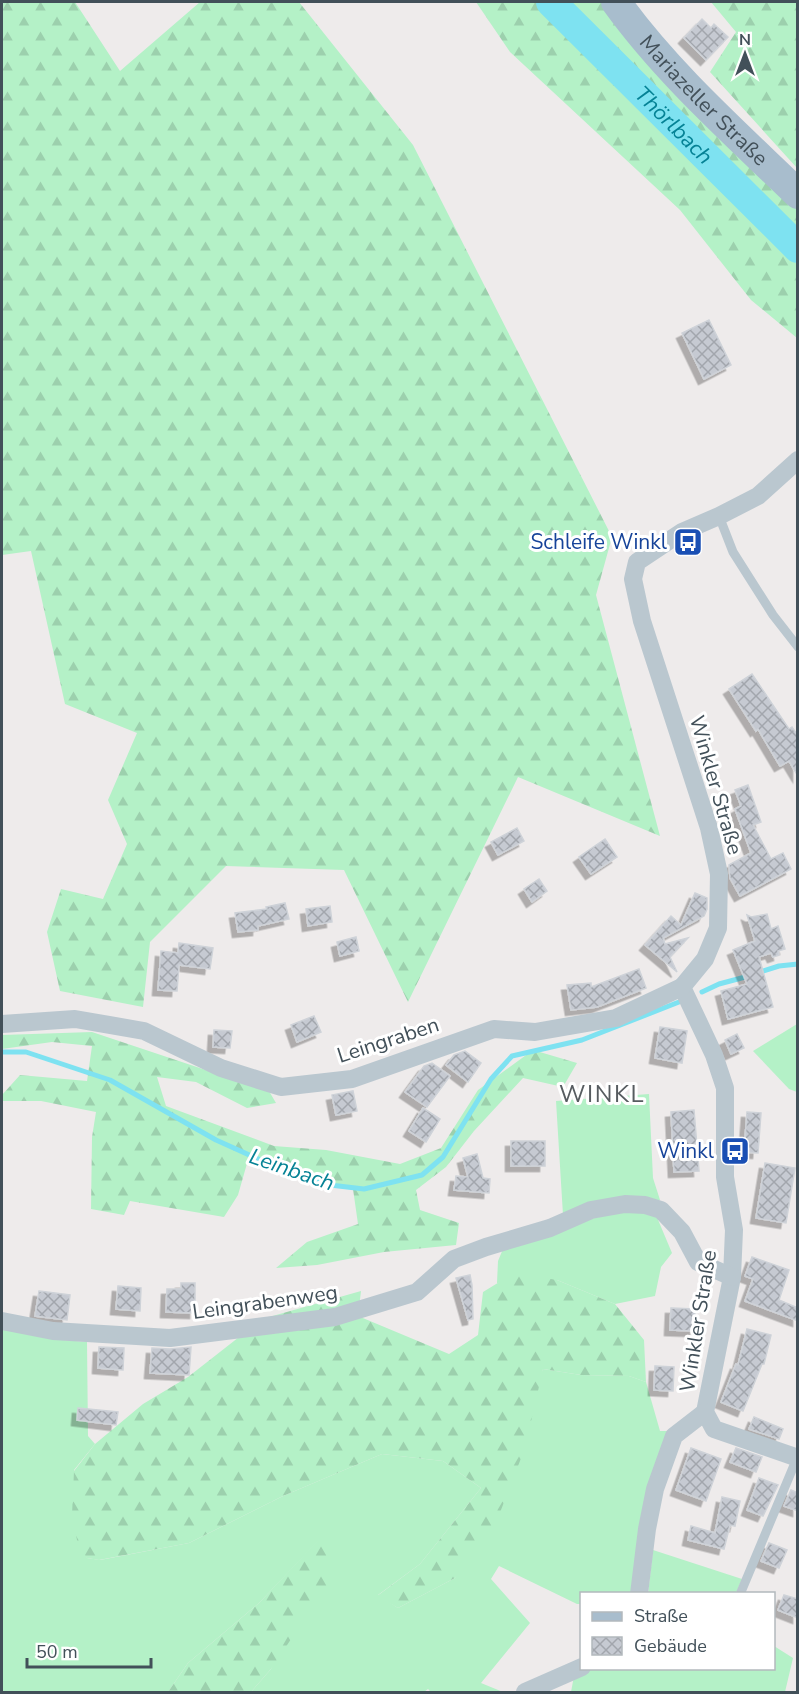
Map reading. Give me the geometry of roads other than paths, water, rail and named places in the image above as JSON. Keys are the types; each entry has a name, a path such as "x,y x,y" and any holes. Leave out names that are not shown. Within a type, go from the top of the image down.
{"main road":[{"name":"Mariazeller Straße","path":"616,2 630,21 693,91 798,194"}],"street":[{"name":"Winkler Straße","path":"797,1458 714,1429 705,1412 732,1277 734,1230 725,1177 725,1088 714,1055 682,987 705,959 718,928 718,874 709,828 642,621 633,579 637,562 682,532 719,516 758,495 798,460"},
{"name":"Leingraben","path":"2,1024 75,1019 144,1031 222,1068 281,1087 352,1079 494,1029 536,1032 616,1018 682,987"},
{"name":"Leingrabenweg","path":"2,1322 53,1331 170,1338 335,1317 417,1292 454,1259 550,1228 591,1210 625,1204 645,1205 661,1210 682,1232 698,1262 732,1277"},
{"path":"639,1592 646,1529 655,1490 674,1436 705,1412"},
{"path":"525,1692 580,1668"}],"lane":[{"path":"719,516 733,552 773,615 798,647"},
{"path":"741,1592 797,1458"}],"waterway":[{"name":"Thörlbach","path":"551,2 798,248"},
{"name":"Leinbach","path":"757,973 779,966 798,964"},
{"name":"Leinbach","path":"702,992 719,984 749,976"},
{"name":"Leinbach","path":"2,1052 26,1052 110,1080 216,1140 265,1162 330,1185 364,1189 422,1175 443,1157 491,1079 512,1056 582,1040 679,1002"}],"place":[{"name":"Schleife Winkl","path":"688,542"},
{"name":"Winkl","path":"735,1151"}],"district":[{"name":"WINKL","path":"602,1094"}]}
